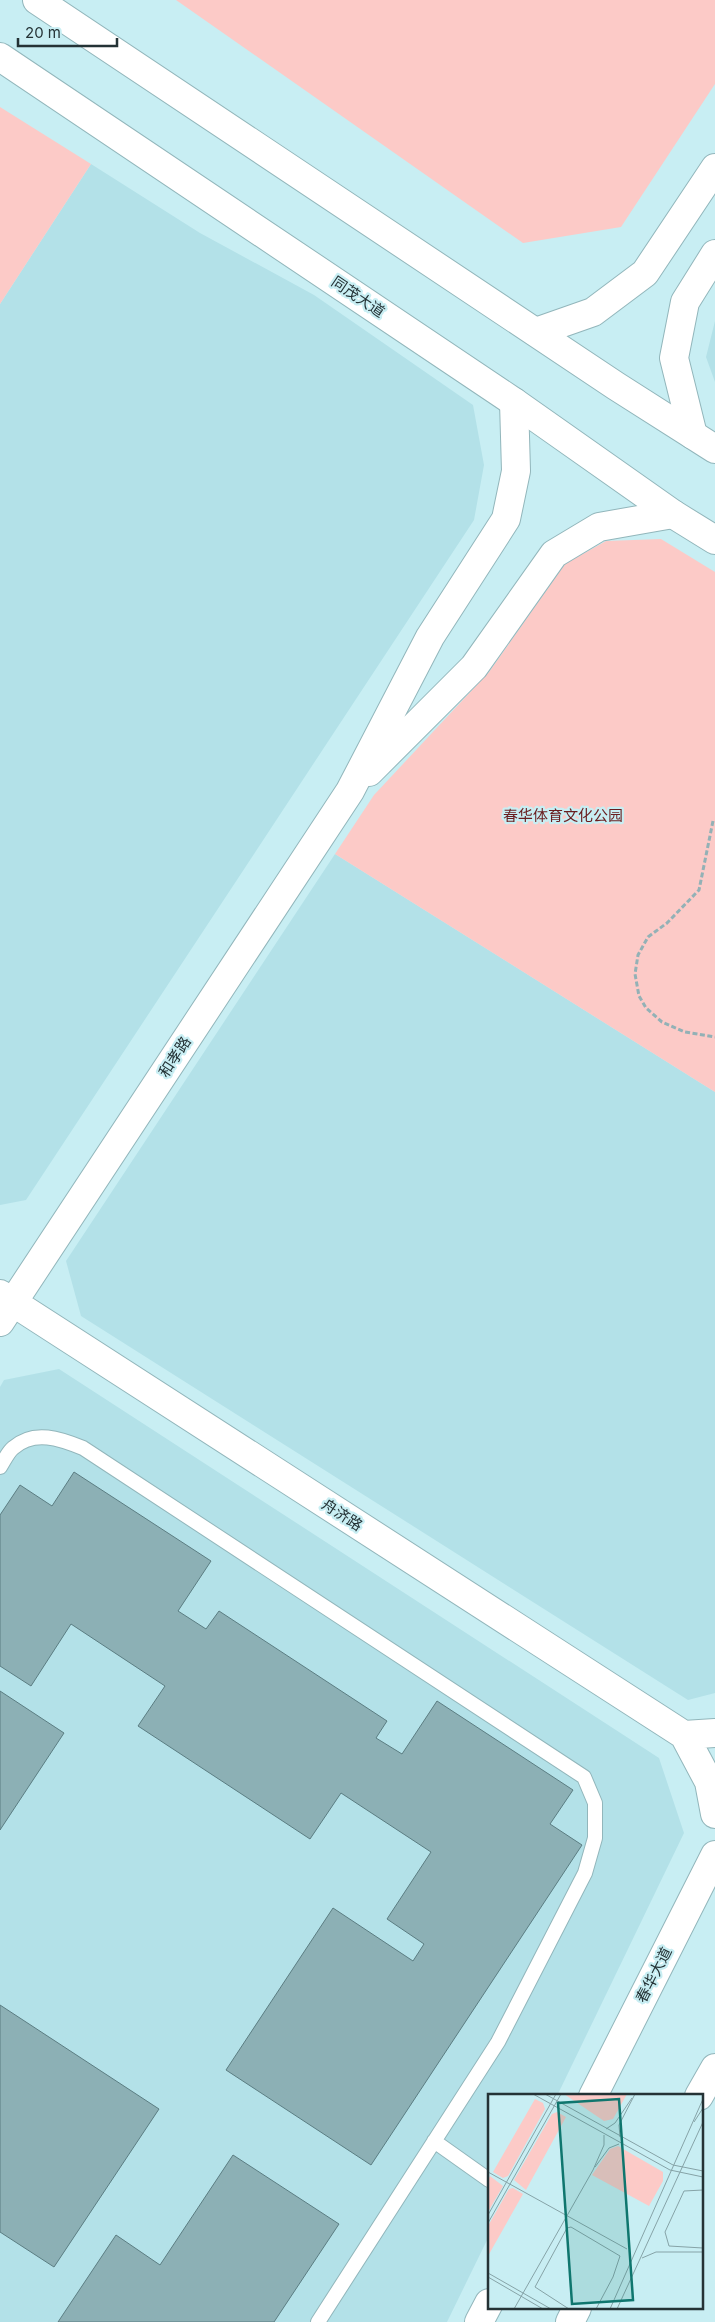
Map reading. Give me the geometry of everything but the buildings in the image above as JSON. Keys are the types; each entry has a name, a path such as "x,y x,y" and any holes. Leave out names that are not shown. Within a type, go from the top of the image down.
{"street":[{"path":"37,0 704,442"},
{"name":"同茂大道","path":"0,57 514,402 673,514 715,540"},
{"path":"536,332 593,312 646,273 715,168"},
{"path":"704,442 674,358 685,302 715,254"},
{"path":"350,791 430,637 506,519 516,471 514,402"},
{"path":"350,791 474,667 554,554 599,527 673,514"},
{"name":"和孝路","path":"4,1306 350,791"},
{"name":"舟济路","path":"4,1306 684,1735"},
{"path":"715,1733 684,1735 709,1782 715,1814"},
{"name":"春华大道","path":"594,2094 715,1855"},
{"path":"700,2094 715,2068"},
{"path":"479,2322 488,2305"},
{"path":"570,2322 576,2310"}],"lane":[{"path":"0,1467 13,1448 34,1438 57,1437 83,1448 584,1777 595,1803 595,1838 585,1873 498,2042 318,2322"},
{"path":"434,2141 488,2179"}],"path":[{"path":"713,821 698,890 667,923 648,937 638,955 635,974 639,996 646,1008 662,1022 685,1032 715,1037"}],"shaded area":[{"path":"91,164 200,233 314,295 473,405 484,465 474,520 26,1200 0,1205 0,304"},
{"path":"715,321 715,382 706,357"},
{"path":"335,854 715,1092 715,1693 688,1700 81,1316 66,1261"},
{"path":"59,1369 659,1758 684,1833 558,2094 488,2094 488,2238 447,2322 0,2322 0,1387 4,1380"}],"green space":[{"path":"176,0 715,0 715,84 621,227 523,243"},
{"path":"0,107 91,164 0,304"},
{"name":"春华体育文化公园","path":"661,539 715,572 715,1092 335,854 374,795 489,672 565,564 606,541"}]}
